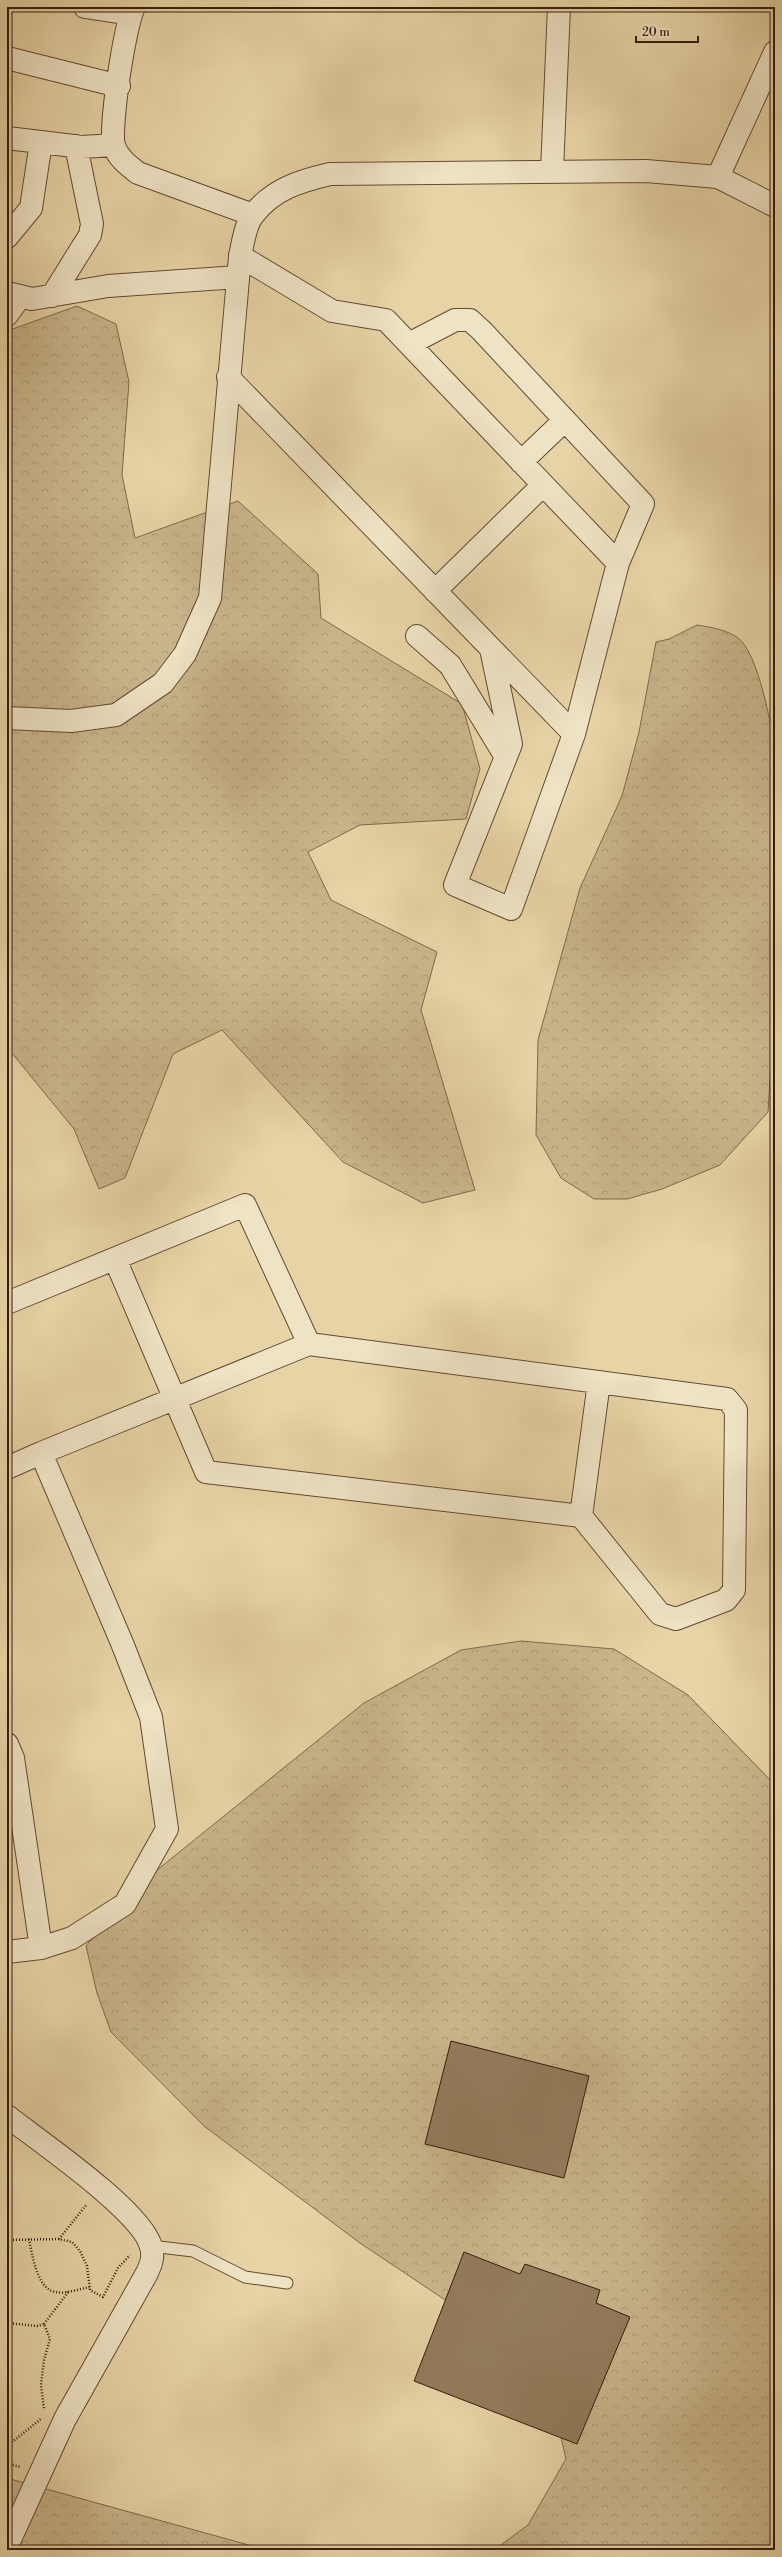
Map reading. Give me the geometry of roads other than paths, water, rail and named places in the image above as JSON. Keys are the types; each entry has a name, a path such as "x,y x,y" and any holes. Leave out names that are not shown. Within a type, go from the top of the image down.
{"street":[{"path":"85,7 132,10 123,41 114,145 124,162 138,173 252,215"},
{"path":"552,171 559,7"},
{"path":"718,177 775,52"},
{"path":"7,58 118,86"},
{"path":"8,139 76,146 114,145"},
{"path":"7,236 32,208 41,142"},
{"path":"52,296 90,235 92,224 76,146"},
{"path":"7,718 71,720 116,715 162,683 185,654 210,598 228,377 240,256 252,215 272,197 297,181 330,174 646,171 718,177 775,206"},
{"path":"240,256 332,311 386,320 618,564"},
{"path":"7,315 13,295 32,299 108,286 238,277"},
{"path":"409,344 455,320 470,320 643,504 618,564 574,734 511,909 455,885 511,744 491,649"},
{"path":"228,377 574,734"},
{"path":"521,462 565,420"},
{"path":"435,591 544,486"},
{"path":"417,636 450,665 506,757"},
{"path":"7,1303 245,1205 309,1344"},
{"path":"7,1468 41,1453 174,1399 309,1344 727,1399 736,1410 734,1590 726,1600 676,1619 660,1614 581,1516 206,1472 174,1399 114,1259"},
{"path":"581,1516 599,1382"},
{"path":"7,1952 41,1948 72,1938 125,1904 167,1829 151,1717 122,1643 41,1453"},
{"path":"7,1744 13,1758 41,1948"},
{"path":"7,2116 134,2217 151,2246 152,2259 147,2273 65,2419 7,2546"}],"lane":[{"path":"151,2246 193,2251 245,2276 287,2283"}]}
